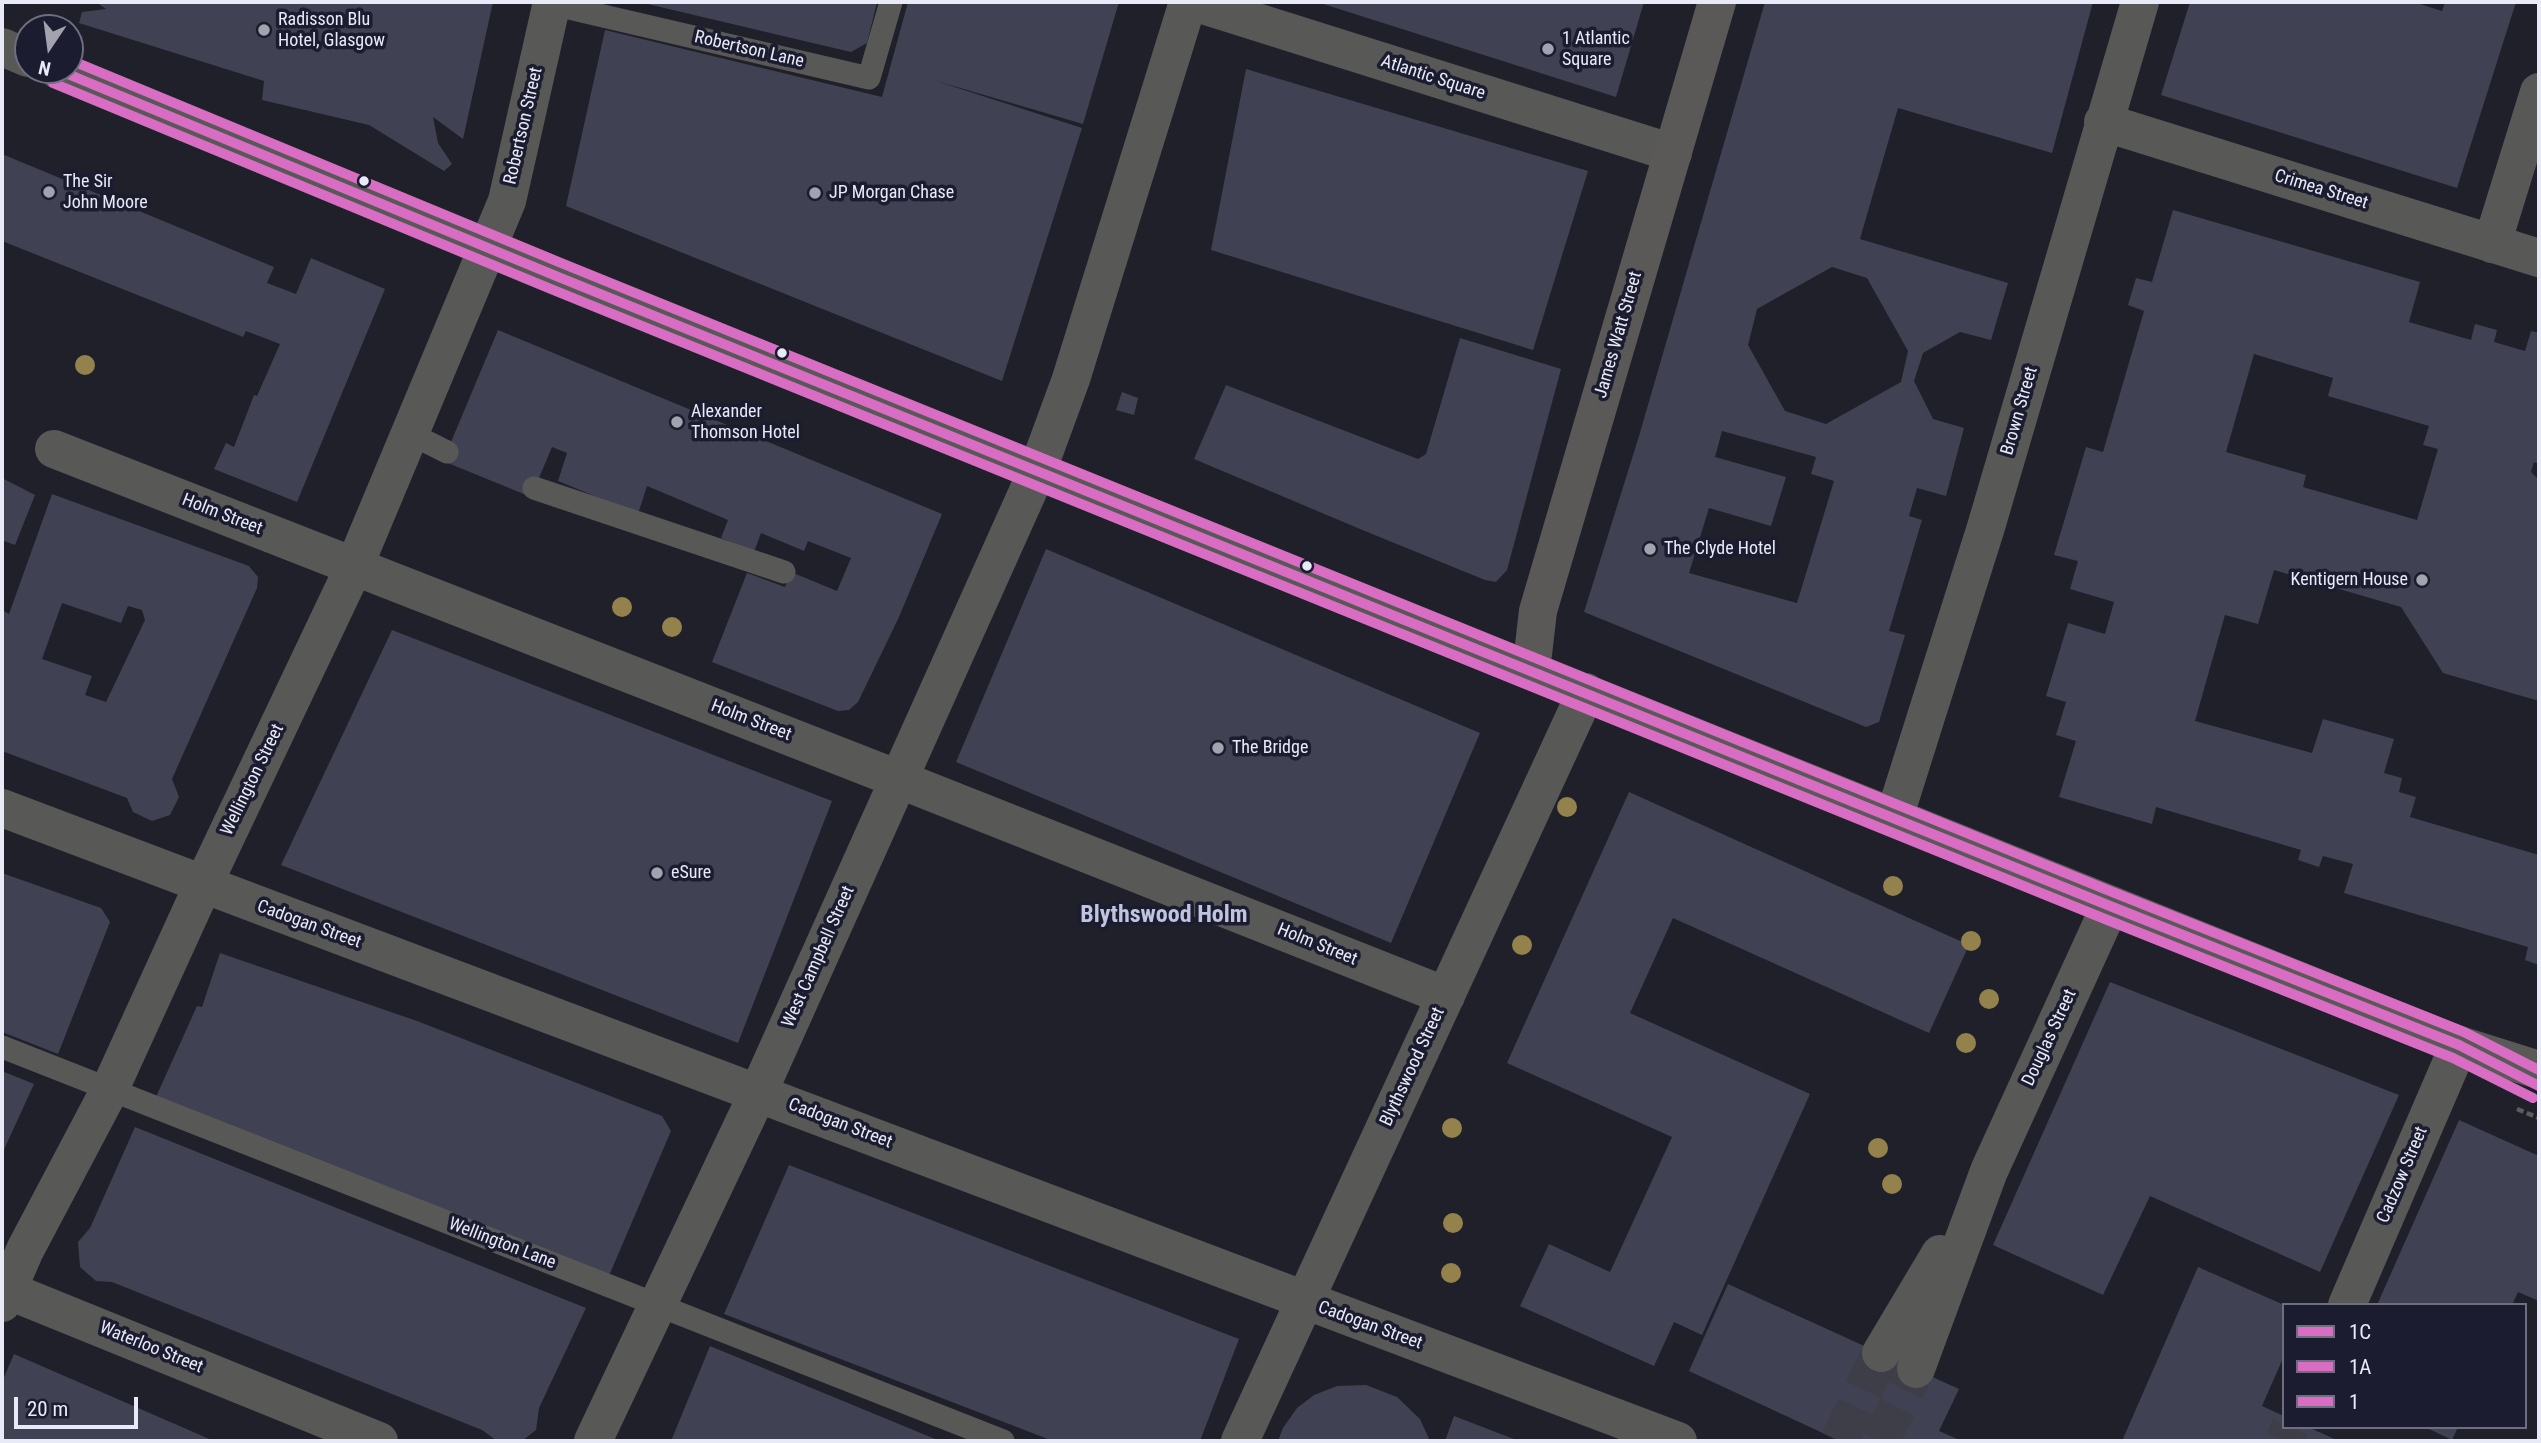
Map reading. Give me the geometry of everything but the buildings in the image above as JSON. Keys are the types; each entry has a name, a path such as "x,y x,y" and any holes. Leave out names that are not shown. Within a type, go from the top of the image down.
{"main road":[{"name":"James Watt Street","path":"1531,671 1538,611 1717,2"},
{"path":"1531,671 2459,1045 2539,1070"},
{"path":"2459,1045 2539,1086"}],"street":[{"name":"Atlantic Square","path":"1191,2 1673,153"},
{"name":"West Campbell Street","path":"593,1441 758,1093 1038,469 1071,379 1191,2"},
{"name":"Brown Street","path":"1894,818 1986,527 2140,2"},
{"name":"Robertson Street","path":"488,248 507,201 552,3"},
{"path":"84,81 488,248 1531,671"},
{"path":"2492,244 2539,92"},
{"name":"Crimea Street","path":"2103,122 2539,258"},
{"name":"Wellington Street","path":"4,1294 109,1091 354,567 488,248"},
{"name":"Holm Street","path":"54,449 1446,996"},
{"name":"Blythswood Street","path":"1240,1441 1586,692"},
{"name":"Cadogan Street","path":"2,808 1304,1302 1678,1441"},
{"name":"Douglas Street","path":"1916,1369 1990,1171 2110,906"},
{"name":"Cadzow Street","path":"2348,1303 2459,1045"},
{"name":"Douglas Street","path":"1881,1353 1990,1171"},
{"name":"Waterloo Street","path":"4,1294 379,1441"}],"lane":[{"name":"Robertson Lane","path":"552,3 869,78 891,2"},
{"path":"409,433 447,452"},
{"path":"534,488 784,572"},
{"name":"Wellington Lane","path":"2,1047 1003,1441"}],"tunnel":[{"path":"1839,1441 1881,1353"},
{"path":"1880,1441 1916,1369"},
{"path":"2284,1441 2289,1429"}],"transit line":[{"name":"1","path":"84,66 561,263 2464,1032 2539,1070"},
{"name":"1C","path":"84,81 556,276 2459,1045 2539,1086"},
{"name":"1A","path":"55,84 551,289 2453,1058 2533,1098"}],"place":[{"name":"Radisson Blu Hotel, Glasgow","path":"264,30"},
{"name":"1 Atlantic Square","path":"1548,49"},
{"name":"The Sir John Moore","path":"49,192"},
{"name":"JP Morgan Chase","path":"815,193"},
{"name":"Alexander Thomson Hotel","path":"677,422"},
{"name":"The Clyde Hotel","path":"1650,549"},
{"name":"Kentigern House","path":"2422,580"},
{"name":"The Bridge","path":"1218,748"},
{"name":"eSure","path":"657,873"}],"district":[{"name":"Blythswood Holm","path":"1164,916"}]}
